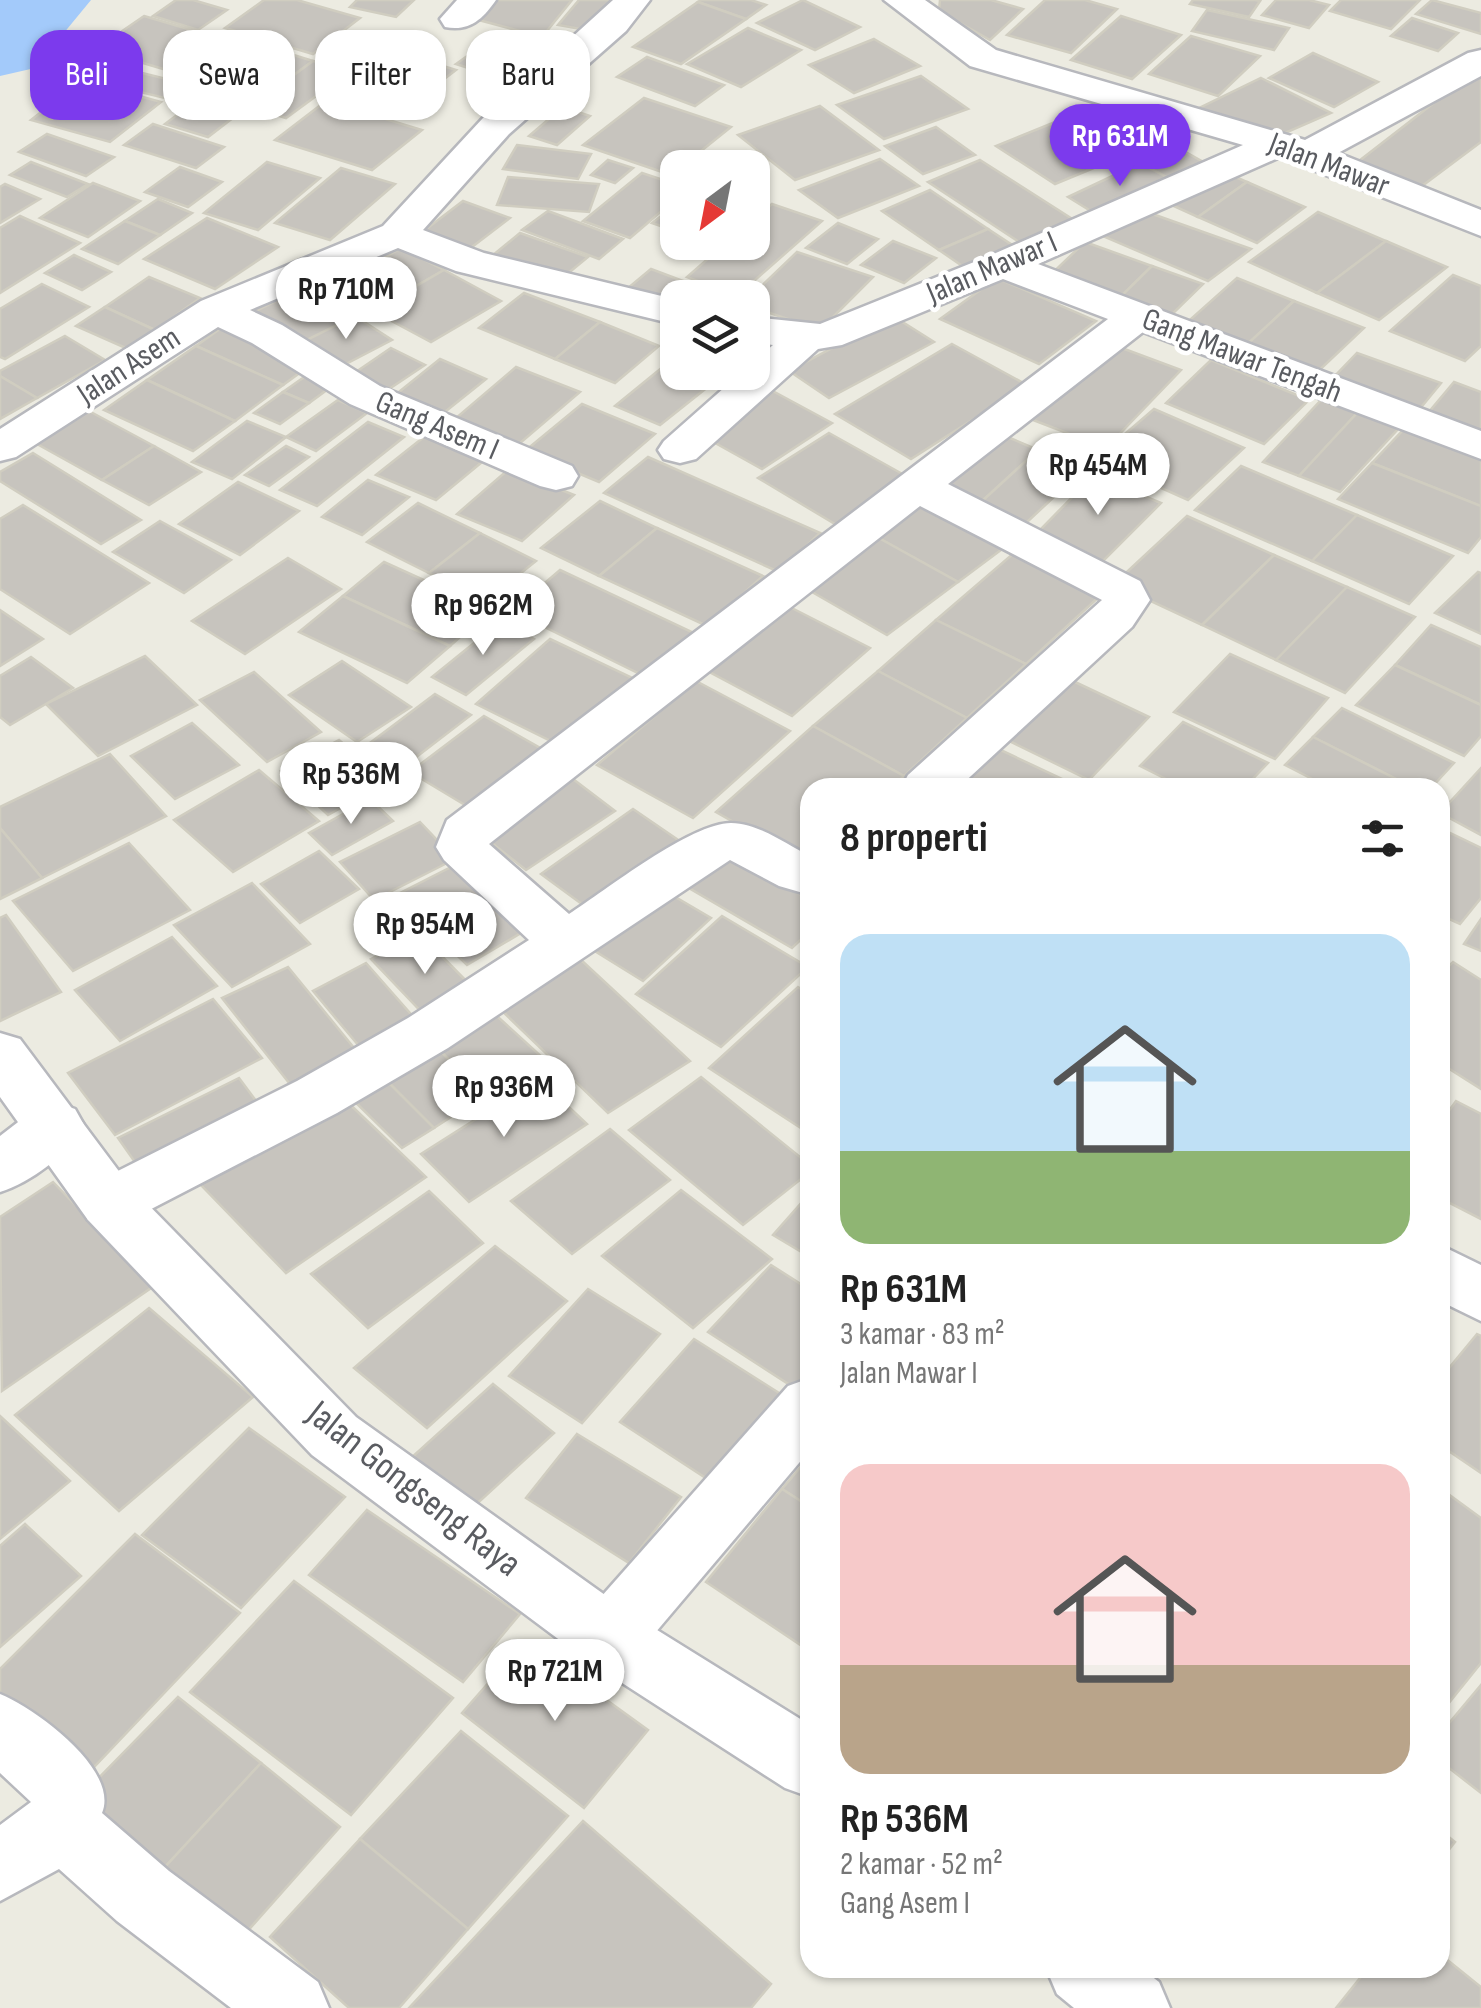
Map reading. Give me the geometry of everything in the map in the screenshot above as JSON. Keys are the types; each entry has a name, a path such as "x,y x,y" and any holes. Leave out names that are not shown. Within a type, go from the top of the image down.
{"street":[{"name":"Jalan Asem","path":"0,448 216,310 397,234 496,126 613,23 632,0"},
{"name":"Jalan Mawar","path":"902,0 983,58 1292,150 1481,224"},
{"name":"Jalan Mawar I","path":"770,332 806,338 827,336 1292,150 1481,61"},
{"path":"397,234 470,262 660,309"},
{"name":"Gang Mawar Tengah","path":"1003,266 1481,446"},
{"name":"Gang Asem I","path":"216,310 266,334 365,395 556,476"},
{"path":"568,944 468,855 462,847 466,833 1138,316"},
{"path":"680,450 806,338"},
{"path":"919,488 1123,592 1126,600 1115,616 937,778"},
{"path":"109,1203 317,1097 428,1033 708,848 724,842 746,841 800,874"},
{"name":"Jalan Gongseng Raya","path":"0,1054 109,1203 334,1436 609,1637 800,1758"},
{"path":"0,1170 54,1126"},
{"path":"1450,1276 1481,1296"},
{"path":"609,1637 800,1417"},
{"path":"0,1728 71,1792 72,1802 62,1824 0,1866"},
{"path":"62,1824 144,1896 292,2008"},
{"path":"1095,1978 1132,2008"}],"building":[{"path":"176,0 193,0 227,10 198,30 153,16"},
{"path":"264,0 297,0 360,18 344,30 315,30 313,54 295,49 295,30 225,28"},
{"path":"357,0 414,0 396,17 350,7"},
{"path":"493,0 572,0 548,30 516,30 475,19"},
{"path":"579,0 625,0 597,32 558,25"},
{"path":"751,0 766,5 746,19 698,2"},
{"path":"803,0 860,27 815,50 757,23"},
{"path":"940,0 991,0 1023,9 990,40 939,11"},
{"path":"1045,0 1085,0 1117,9 1071,53 1007,35"},
{"path":"1193,0 1260,1 1249,17 1190,4"},
{"path":"1276,0 1309,0 1329,5 1309,28 1262,15"},
{"path":"1341,0 1420,0 1391,29 1330,11"},
{"path":"1432,0 1481,13 1481,34 1416,14"},
{"path":"698,2 746,19 681,64 633,47"},
{"path":"1207,10 1289,28 1274,50 1192,31"},
{"path":"144,16 192,30 163,30 163,69 143,63 143,30 124,30"},
{"path":"1121,16 1181,35 1132,79 1071,60"},
{"path":"1412,18 1458,33 1438,51 1391,36"},
{"path":"748,28 801,50 741,87 687,64"},
{"path":"1191,36 1260,56 1218,96 1149,74"},
{"path":"874,39 920,66 854,93 809,65"},
{"path":"1313,53 1378,82 1334,107 1269,78"},
{"path":"295,55 313,61 295,74"},
{"path":"647,57 724,85 695,106 617,77"},
{"path":"315,62 315,97 295,111 295,74"},
{"path":"1475,71 1481,74 1481,142 1422,186 1359,161"},
{"path":"143,73 163,78 163,98 143,93"},
{"path":"921,76 968,109 884,139 837,105"},
{"path":"1261,78 1331,113 1276,137 1193,111"},
{"path":"143,97 161,102 143,116"},
{"path":"644,98 731,127 702,150 660,150 660,171 583,145"},
{"path":"820,106 879,150 795,180 770,160 770,150 757,150 738,135"},
{"path":"315,109 315,120 389,120 422,130 372,170 275,140"},
{"path":"1075,114 1135,151 1055,184 996,146"},
{"path":"31,120 138,120 110,142"},
{"path":"170,120 230,120 208,137 165,124"},
{"path":"548,120 585,120 557,145 529,136"},
{"path":"153,124 224,147 196,168 124,145"},
{"path":"936,127 975,155 923,174 885,146"},
{"path":"47,134 114,157 86,176 19,152"},
{"path":"517,145 591,154 578,179 503,169"},
{"path":"1175,146 1205,163 1172,180 1140,163"},
{"path":"880,159 919,186 838,218 799,190"},
{"path":"608,160 633,168 615,183 591,175"},
{"path":"980,160 1074,220 1022,244 928,182"},
{"path":"31,162 88,184 67,197 10,175"},
{"path":"267,162 320,178 258,230 204,213"},
{"path":"1140,163 1172,180 1099,216 1068,197"},
{"path":"180,167 222,182 188,207 145,192"},
{"path":"341,168 395,184 330,240 275,223"},
{"path":"642,173 660,179 660,212 630,238 583,221"},
{"path":"1229,174 1247,182 1198,217 1167,203"},
{"path":"508,177 599,184 589,212 497,205"},
{"path":"1247,182 1305,207 1257,243 1198,217"},
{"path":"93,183 140,201 88,237 40,218"},
{"path":"5,184 40,199 0,223 0,187"},
{"path":"930,190 988,229 939,250 882,211"},
{"path":"158,199 192,213 160,235 125,221"},
{"path":"463,201 510,218 464,253 417,236"},
{"path":"770,206 822,221 755,280 687,277 706,260 770,260"},
{"path":"548,211 623,239 599,259 522,230"},
{"path":"1144,211 1251,249 1208,281 1098,234"},
{"path":"1318,212 1386,241 1317,293 1249,262"},
{"path":"20,216 80,243 0,293 0,228"},
{"path":"207,218 278,247 215,289 144,259"},
{"path":"125,221 160,235 118,264 82,249"},
{"path":"838,223 878,239 847,264 806,248"},
{"path":"988,229 1023,252 974,274 939,250"},
{"path":"520,233 588,257 555,284 487,260"},
{"path":"893,241 936,258 904,283 861,265"},
{"path":"1386,241 1447,267 1379,320 1317,293"},
{"path":"1085,242 1152,266 1112,305 1045,280"},
{"path":"401,248 444,270 373,311 332,288"},
{"path":"797,252 873,277 820,330 770,313 768,280"},
{"path":"74,255 111,272 82,290 45,273"},
{"path":"1152,266 1203,284 1163,323 1112,305"},
{"path":"651,269 680,280 660,280 660,300 628,288"},
{"path":"444,270 501,301 431,342 373,311"},
{"path":"1453,275 1481,286 1481,346 1465,361 1390,331"},
{"path":"149,277 200,298 155,330 105,307"},
{"path":"997,278 1096,321 1039,364 940,319"},
{"path":"1237,278 1294,301 1241,350 1183,326"},
{"path":"42,284 89,307 5,359 0,357 0,309"},
{"path":"308,285 355,316 301,343 254,312"},
{"path":"524,293 600,322 555,359 479,328"},
{"path":"1294,301 1364,328 1311,378 1241,350"},
{"path":"105,307 155,330 128,349 76,326"},
{"path":"355,316 392,340 338,368 301,343"},
{"path":"893,316 934,342 829,398 789,371"},
{"path":"600,322 659,346 615,383 555,359"},
{"path":"224,326 312,364 283,385 196,346"},
{"path":"65,336 105,360 37,398 0,376 0,371"},
{"path":"952,344 1027,385 911,459 835,414"},
{"path":"1111,344 1181,370 1106,448 1033,420"},
{"path":"196,346 283,385 235,421 147,380"},
{"path":"391,348 425,365 380,395 347,378"},
{"path":"1357,353 1441,383 1418,411 1332,379"},
{"path":"440,359 486,379 436,419 389,400"},
{"path":"1211,360 1309,400 1264,444 1166,403"},
{"path":"516,367 580,392 513,449 449,424"},
{"path":"660,369 660,390 704,390 660,425 615,406"},
{"path":"310,373 335,384 309,403 283,392"},
{"path":"0,376 37,398 0,419"},
{"path":"147,380 235,421 193,451 104,410"},
{"path":"1454,382 1481,392 1481,440 1423,419"},
{"path":"770,390 832,423 762,469 699,434"},
{"path":"283,392 309,403 280,424 254,413"},
{"path":"1323,398 1358,412 1299,476 1263,462"},
{"path":"338,400 367,413 316,451 286,437"},
{"path":"582,404 655,434 599,482 525,451"},
{"path":"1154,409 1244,448 1188,500 1096,459"},
{"path":"89,411 154,446 102,480 37,444"},
{"path":"1358,412 1399,428 1340,492 1299,476"},
{"path":"247,421 286,437 232,479 192,462"},
{"path":"368,422 404,437 317,506 280,490"},
{"path":"1406,427 1481,456 1481,506 1372,463"},
{"path":"996,432 1038,450 980,503 937,485"},
{"path":"429,433 488,457 436,500 376,475"},
{"path":"829,433 915,481 845,530 758,478"},
{"path":"154,446 201,472 149,505 102,480"},
{"path":"286,446 309,457 269,486 245,475"},
{"path":"1038,450 1084,469 1026,523 980,503"},
{"path":"33,453 141,520 101,544 0,481 0,472"},
{"path":"648,457 820,533 779,572 604,493"},
{"path":"1372,463 1481,506 1481,537 1468,553 1338,499"},
{"path":"1241,466 1357,515 1312,561 1195,510"},
{"path":"509,469 574,495 522,541 457,514"},
{"path":"1094,475 1161,503 1102,562 1036,534"},
{"path":"368,480 409,497 362,535 322,517"},
{"path":"238,482 299,511 240,555 179,524"},
{"path":"929,500 1009,544 958,582 877,537"},
{"path":"600,501 657,528 599,576 541,548"},
{"path":"418,503 480,533 429,573 367,542"},
{"path":"23,505 149,583 70,634 0,589 0,519"},
{"path":"1357,515 1453,556 1409,604 1312,561"},
{"path":"1187,516 1274,555 1202,625 1114,584"},
{"path":"160,521 231,560 184,593 113,552"},
{"path":"657,528 763,576 707,626 599,576"},
{"path":"480,533 536,561 486,601 429,573"},
{"path":"877,537 958,582 887,635 805,588"},
{"path":"1014,553 1101,595 1026,664 936,620"},
{"path":"1274,555 1347,587 1276,660 1202,625"},
{"path":"288,558 341,589 245,654 192,621"},
{"path":"384,562 490,610 450,646 343,596"},
{"path":"560,570 694,633 646,677 512,611"},
{"path":"1481,573 1481,634 1435,613"},
{"path":"1347,587 1415,617 1345,693 1276,660"},
{"path":"343,596 450,646 407,683 299,632"},
{"path":"780,602 870,648 792,716 700,667"},
{"path":"0,610 43,639 0,666"},
{"path":"936,620 1026,664 967,718 878,671"},
{"path":"500,622 534,639 466,695 432,677"},
{"path":"1431,625 1481,647 1481,705 1395,665"},
{"path":"550,639 641,682 567,749 476,704"},
{"path":"1230,654 1328,698 1275,759 1174,712"},
{"path":"145,656 197,705 98,756 46,704"},
{"path":"31,657 73,688 10,725 0,717 0,676"},
{"path":"342,661 411,707 357,742 289,695"},
{"path":"1395,665 1481,705 1481,736 1464,756 1356,705"},
{"path":"878,671 967,718 904,776 813,726"},
{"path":"254,672 321,732 267,762 200,700"},
{"path":"1056,673 1149,717 1091,778 995,734"},
{"path":"696,681 790,731 693,818 597,765"},
{"path":"435,694 471,715 402,768 366,746"},
{"path":"1342,708 1454,763 1440,778 1394,778 1313,737"},
{"path":"484,716 549,753 475,811 410,772"},
{"path":"1183,722 1268,763 1254,778 1164,778 1140,766"},
{"path":"192,723 239,765 175,799 131,756"},
{"path":"813,726 904,776 800,778 800,860 716,812"},
{"path":"1313,737 1394,778 1310,778 1285,765"},
{"path":"339,740 387,782 328,815 281,771"},
{"path":"990,745 1060,778 968,778 960,774"},
{"path":"110,754 166,816 42,878 0,828 0,807"},
{"path":"1481,768 1481,835 1450,818 1450,802"},
{"path":"259,770 319,821 233,872 174,820"},
{"path":"569,776 615,811 526,870 479,833"},
{"path":"370,799 393,821 332,855 309,833"},
{"path":"633,809 687,846 594,913 541,874"},
{"path":"420,822 455,859 374,900 340,862"},
{"path":"0,828 42,878 0,899"},
{"path":"1450,833 1481,848 1481,898 1460,924 1450,920"},
{"path":"129,843 190,910 73,971 13,901"},
{"path":"722,850 800,894 800,940 792,948 682,884"},
{"path":"319,851 359,889 300,923 261,884"},
{"path":"457,864 485,894 383,945 357,915"},
{"path":"252,883 310,944 232,987 174,925"},
{"path":"660,888 711,918 643,981 590,948"},
{"path":"493,900 526,930 467,965 435,934"},
{"path":"6,915 61,992 0,1021 0,918"},
{"path":"722,916 800,962 800,974 721,1047 636,994"},
{"path":"1481,919 1481,951 1464,944"},
{"path":"419,933 480,995 431,1022 371,959"},
{"path":"172,937 217,986 120,1041 75,990"},
{"path":"580,959 690,1061 608,1113 499,1008"},
{"path":"1453,962 1481,980 1481,1089 1450,1069"},
{"path":"366,963 424,1029 369,1058 313,991"},
{"path":"288,967 359,1054 293,1088 222,998"},
{"path":"798,987 800,988 800,1127 709,1068"},
{"path":"213,999 262,1058 115,1135 68,1073"},
{"path":"487,1007 543,1058 485,1095 431,1042"},
{"path":"431,1042 485,1095 434,1128 380,1074"},
{"path":"380,1074 434,1128 402,1148 348,1095"},
{"path":"701,1077 800,1157 800,1180 743,1225 629,1130"},
{"path":"239,1078 265,1113 144,1175 118,1138"},
{"path":"539,1079 587,1124 469,1202 421,1154"},
{"path":"337,1092 426,1177 286,1273 198,1182"},
{"path":"1456,1101 1481,1114 1481,1219 1450,1203 1450,1109"},
{"path":"610,1129 670,1180 572,1254 511,1201"},
{"path":"53,1182 154,1286 2,1391 0,1217"},
{"path":"681,1190 772,1259 693,1328 602,1256"},
{"path":"429,1191 483,1243 368,1328 311,1274"},
{"path":"800,1204 800,1251 773,1235"},
{"path":"495,1246 567,1301 427,1428 354,1368"},
{"path":"771,1265 800,1284 800,1391 708,1332"},
{"path":"588,1289 660,1334 582,1423 509,1376"},
{"path":"149,1308 253,1397 119,1511 15,1415"},
{"path":"1477,1334 1481,1336 1481,1473 1450,1452 1450,1367"},
{"path":"694,1339 787,1398 715,1484 620,1422"},
{"path":"493,1384 554,1433 470,1510 410,1459"},
{"path":"0,1416 70,1481 0,1539"},
{"path":"249,1428 345,1497 241,1608 142,1535"},
{"path":"577,1434 681,1497 629,1563 526,1498"},
{"path":"800,1468 800,1501 782,1489"},
{"path":"782,1489 800,1501 800,1645 706,1582"},
{"path":"1450,1495 1481,1518 1481,1663 1450,1702"},
{"path":"367,1510 520,1614 463,1682 309,1575"},
{"path":"25,1524 81,1576 0,1647 0,1546"},
{"path":"135,1534 240,1613 78,1784 0,1719 0,1669"},
{"path":"294,1581 453,1698 351,1815 190,1692"},
{"path":"525,1641 648,1730 584,1808 462,1713"},
{"path":"1481,1685 1481,1793 1450,1769 1450,1722"},
{"path":"178,1697 261,1763 165,1867 82,1795"},
{"path":"461,1731 568,1816 468,1929 360,1839"},
{"path":"261,1763 340,1827 244,1935 165,1867"},
{"path":"583,1821 771,1984 751,2008 409,2008"},
{"path":"360,1839 468,1929 399,2008 349,2008 270,1937"},
{"path":"1450,1962 1481,1987 1481,2008 1336,2008 1360,1978 1450,1978"}],"waterway":[{"path":"0,47 43,0"}]}
